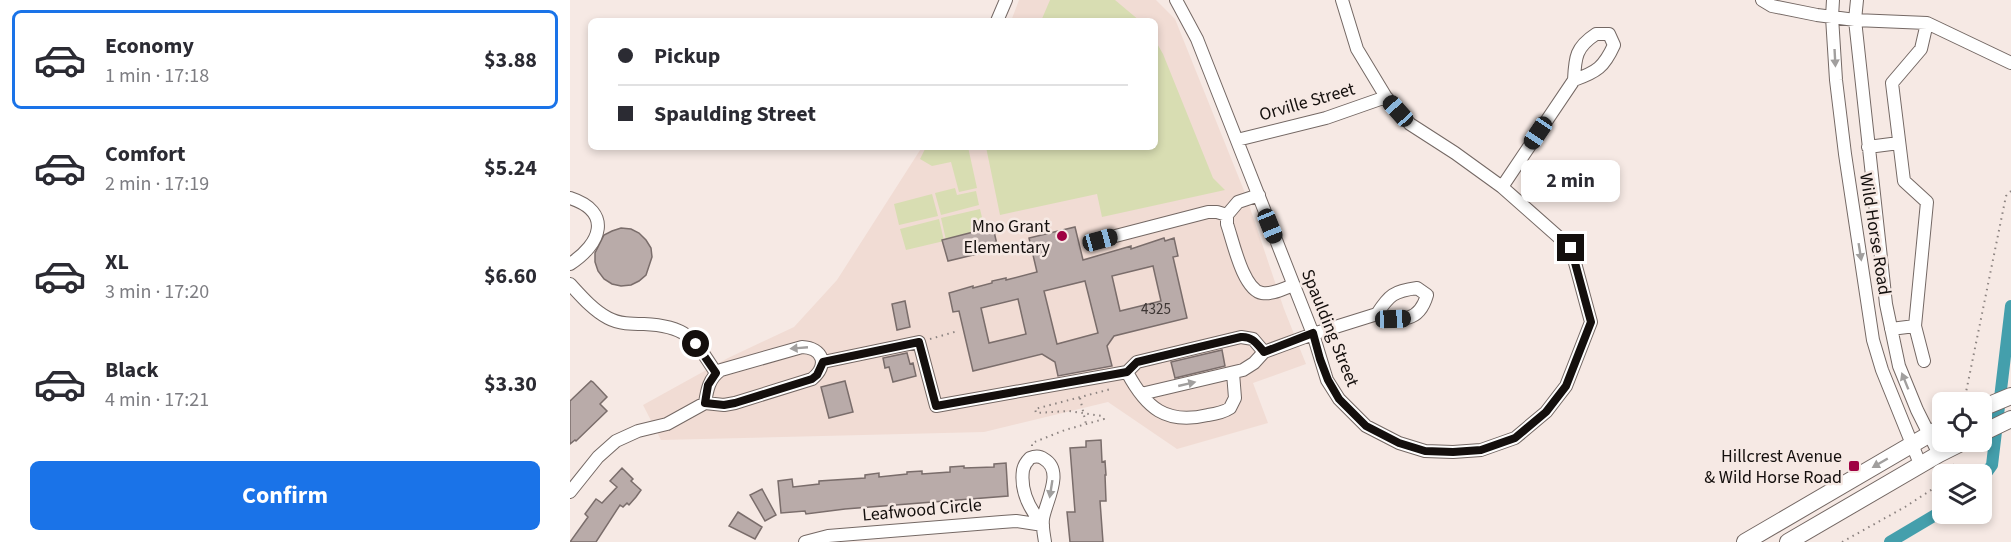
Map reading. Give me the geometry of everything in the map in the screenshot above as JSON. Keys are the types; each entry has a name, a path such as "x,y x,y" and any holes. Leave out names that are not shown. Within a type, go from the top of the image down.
{"main road":[{"path":"1992,404 2011,396"},
{"path":"1992,428 2011,419"},
{"path":"1745,542 1932,432"},
{"path":"1788,542 1943,452"}],"street":[{"path":"998,18 1006,0"},
{"name":"Spaulding Street","path":"1176,0 1197,39 1313,333 1328,380 1339,399 1366,426 1399,443 1425,451 1481,450 1515,438 1546,412 1566,386 1591,322 1571,248 1502,187 1410,124 1386,97 1357,49 1342,0"},
{"path":"1762,0 1772,6 1832,17 1927,23 2011,63"},
{"name":"Wild Horse Road","path":"1833,0 1836,80 1873,340 1882,370 1920,464"},
{"name":"Wild Horse Road","path":"1857,0 1855,20 1886,304 1899,366 1917,410 1932,426"},
{"path":"1924,361 1915,326 1927,202 1904,181 1892,83 1921,49 1927,23"},
{"path":"1502,187 1574,80"},
{"name":"Orville Street","path":"1237,140 1326,118 1386,97"},
{"path":"1868,147 1899,143"},
{"path":"1259,195 1238,202 1227,215 1227,224 1247,281 1261,293 1294,285"},
{"path":"570,198 590,208 598,219 599,225 593,244 570,264"},
{"path":"1100,240 1208,212 1227,215"},
{"path":"570,284 586,301 608,318 627,323 665,325 679,330 696,344 716,373"},
{"path":"1141,394 1233,373 1248,367 1264,352 1313,333 1377,314"},
{"path":"1891,329 1915,326"},
{"path":"823,362 919,342 936,406 1127,372 1137,362 1241,337 1253,339 1264,352"},
{"path":"705,403 708,385 716,373 727,368 802,347 809,347 818,352 823,362"},
{"path":"570,492 606,448 616,441 638,431 667,423 705,403 724,405 735,403 805,381 817,375 823,362"},
{"path":"1127,372 1151,406 1171,417 1181,419 1197,418 1230,408 1235,399 1233,373"},
{"path":"1043,525 1028,505 1025,493 1024,467 1029,459 1036,457 1044,459 1052,469 1053,491 1045,509 1043,525 1045,542"},
{"name":"Leafwood Circle","path":"805,542 828,536 1002,522 1016,521 1043,525"}],"path":[{"path":"1966,392 2006,196 2011,191"},
{"path":"919,342 958,331"},
{"path":"1034,452 1032,443 1065,430 1104,420 1102,416 1069,411 1036,413 1035,409 1112,389"},
{"path":"1080,397 1086,424"},
{"path":"1842,542 1932,489"}],"shaded area":[{"name":"Mno Grant Elementary","path":"1019,0 1156,0 1175,19 1245,193 1284,309 1306,364 1253,383 1268,423 1177,449 1108,402 984,432 661,440 643,405 728,358 794,327 837,280 920,150 1158,150 1158,18 1012,18"}],"green space":[{"path":"1050,0 1115,0 1136,18 1042,18"},
{"path":"1158,45 1213,178 1225,190 1102,217 1097,194 1000,215 987,150 1158,150"},
{"path":"924,150 969,150 977,188 959,192 951,162 932,166 920,159"},
{"path":"955,188 957,195 976,191 979,205 941,215 935,193"},
{"path":"932,194 938,216 899,225 894,204"},
{"path":"980,209 985,230 946,240 941,218"},
{"path":"939,219 944,241 906,250 900,229"}],"building":[{"path":"993,227 998,249 948,261 942,240"},
{"path":"1075,227 1083,260 1131,246 1131,249 1164,238 1165,241 1174,238 1178,256 1173,257 1187,318 1114,336 1107,346 1112,366 1058,376 1055,362 1042,354 973,371 959,311 953,312 949,293 1037,272 1029,238","holes":["1153,266 1161,301 1120,311 1112,276","1085,281 1098,333 1057,344 1044,291","1018,299 1026,334 989,343 981,308"]},
{"path":"621,228 639,233 651,248 652,257 646,275 631,285 621,286 604,279 598,271 595,253 604,235"},
{"path":"905,301 910,327 897,330 892,304"},
{"path":"1222,350 1225,366 1175,378 1171,362"},
{"path":"907,353 910,364 913,363 916,376 893,382 889,367 885,368 883,358"},
{"path":"591,381 607,397 600,404 607,411 570,444 570,401"},
{"path":"845,381 853,412 829,418 821,387"},
{"path":"1101,440 1102,462 1105,461 1106,475 1106,501 1100,501 1103,542 1070,542 1067,512 1075,512 1070,448 1086,447 1086,441"},
{"path":"1006,463 1008,496 806,514 805,511 781,513 778,481 792,479 793,487 819,484 819,481 865,478 865,475 879,473 879,477 907,474 907,472 922,471 922,474 950,472 950,467 994,467 994,464"},
{"path":"622,468 641,490 629,505 627,503 623,507 620,505 596,542 570,542 588,517 585,514 596,499 602,503 617,487 610,481"},
{"path":"762,489 776,515 765,521 750,495"},
{"path":"738,512 762,527 755,539 729,526"}],"waterway":[{"path":"1992,465 2011,306"},
{"path":"1890,542 1932,517"}],"place":[{"name":"Mno Grant Elementary","path":"1062,236"},
{"name":"Hillcrest Avenue & Wild Horse Road","path":"1854,466"}],"route":[{"path":"696,344 716,373 708,385 705,403 724,405 812,379 817,375 823,362 831,359 919,342 936,406 1127,372 1137,362 1241,337 1253,339 1264,352 1313,333 1328,380 1339,399 1366,426 1399,443 1425,451 1481,450 1515,438 1546,412 1566,386 1591,322 1571,248"}]}
